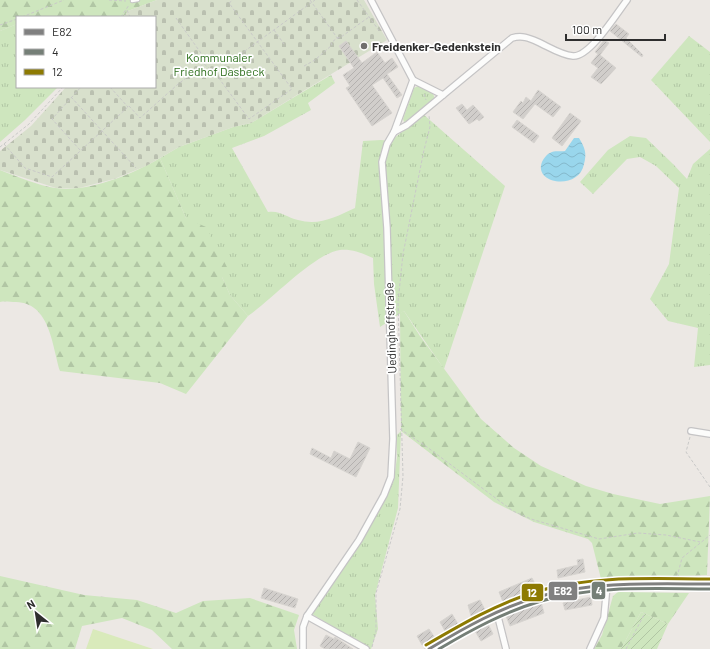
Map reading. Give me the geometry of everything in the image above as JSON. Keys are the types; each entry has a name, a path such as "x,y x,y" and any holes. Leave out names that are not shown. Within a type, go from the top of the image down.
{"street":[{"path":"371,0 413,80 443,95"},
{"path":"394,132 407,125 507,42 518,36 527,37 572,56 580,55 591,46 627,0"},
{"name":"Uedinghoffstraße","path":"303,649 303,627 307,616 358,540 384,495 391,477 393,454 387,228 382,162 387,144 394,132 413,80"},
{"path":"691,431 710,434"},
{"path":"431,648 497,613 526,601 556,592 607,585 710,584"},
{"path":"590,649 604,618 607,585"},
{"path":"497,613 506,649"},
{"path":"307,616 366,649"}],"lane":[{"path":"132,1 138,0"}],"path":[{"path":"24,16 64,0"},
{"path":"109,0 132,1 122,16"},
{"path":"176,18 203,56 204,64 215,73 250,119 292,89 229,3 233,0"},
{"path":"215,73 311,1 315,0"},
{"path":"357,0 380,32"},
{"path":"311,1 337,38"},
{"path":"127,9 130,16"},
{"path":"304,66 315,60 332,45 331,43 337,38 341,37 369,17"},
{"path":"0,25 16,19"},
{"path":"273,30 284,44"},
{"path":"111,88 140,118 177,85 204,64"},
{"path":"370,649 376,631 376,593 400,508 403,476 398,302 403,254 430,127 428,108 422,85"},
{"path":"0,147 29,124 62,88"},
{"path":"80,88 52,119 81,150"},
{"path":"71,97 136,168"},
{"path":"4,144 25,168 52,177 128,107"},
{"path":"392,427 402,430 513,511 531,519 599,539 638,533 666,535 700,542"},
{"path":"691,431 686,452 710,487"},
{"path":"676,584 678,568 682,558 710,535"},
{"path":"626,649 644,613"}],"green space":[{"path":"0,0 157,0 128,11 124,16 16,16 16,24 0,31"},
{"name":"Kommunaler Friedhof Dasbeck","path":"157,0 364,0 387,40 251,123 233,127 179,147 146,166 114,179 79,188 56,188 0,170 0,151 31,126 65,88 156,88 156,16 124,16 128,11"},
{"path":"16,24 16,88 57,88 25,120 0,142 0,31"},
{"path":"689,36 710,52 710,142 651,80"},
{"path":"331,75 335,83 308,103 311,110 264,136 232,148 268,212 276,212 294,219 313,222 327,220 355,208 363,141 391,141 423,114 505,186 444,369 404,311 380,327 374,284 373,258 365,254 349,250 340,250 318,259 248,316 230,295 222,277 186,218 160,158 179,147 233,127 251,123"},
{"path":"420,85 432,91 435,99 408,121 404,122 403,119 414,88"},
{"path":"630,136 646,138 687,179 693,164 710,149 710,365 694,367 698,328 668,321 650,299 669,264 679,188 656,166 640,157 627,159 593,194 580,182 608,150"},
{"path":"160,158 186,218 206,227 228,269 222,277 230,295 248,316 186,394 160,383 60,371 52,338 43,317 27,304 0,302 0,170 41,185 68,189 82,188 124,176"},
{"path":"404,311 420,336 481,419 514,448 541,466 586,486 613,494 660,504 710,496 707,575 601,579 592,543 588,539 534,522 494,502 401,431 400,313"},
{"path":"401,431 398,508 375,595 378,629 370,649 312,614 377,515 394,480 397,457 396,436"},
{"path":"0,576 84,595 137,600 176,613 203,601 250,598 299,615 294,630 297,649 172,649 152,630 122,618 82,626 75,649 0,649"},
{"path":"618,592 689,593 668,624 641,612 621,649 594,649 602,635 613,596"},
{"path":"641,612 668,624 657,649 621,649"},
{"path":"93,629 153,649 86,649"}],"water":[{"path":"574,138 579,138 585,151 585,160 580,173 574,178 566,181 550,179 544,175 541,170 542,162 546,156 554,152 565,151"}],"building":[{"path":"616,24 629,34 626,38 643,55 642,57 610,31"},
{"path":"604,40 609,43 600,55 616,68 601,84 591,77 598,68 591,63 598,54 595,52"},
{"path":"346,41 362,63 377,52 385,63 392,58 398,67 387,74 402,95 397,98 383,78 372,85 392,113 372,126 346,88 350,86 343,75 354,68 339,46"},
{"path":"538,90 561,107 553,117 535,104 523,119 513,112 521,101 523,103 526,97 531,101"},
{"path":"462,104 467,110 473,105 484,117 479,121 477,119 469,124 456,108"},
{"path":"570,113 581,121 562,146 552,138"},
{"path":"517,120 539,136 534,143 512,127"},
{"path":"358,442 370,448 356,477 310,454 312,448 331,458 334,451 350,459"},
{"path":"583,559 585,572 558,578 557,570 578,565 577,560"},
{"path":"532,578 537,588 503,602 499,592"},
{"path":"264,588 298,599 295,608 261,598"},
{"path":"591,597 592,605 565,610 563,603"},
{"path":"480,600 485,610 471,616 468,605"},
{"path":"541,602 544,613 510,626 506,616"},
{"path":"452,614 458,624 445,631 440,622"},
{"path":"488,624 493,634 481,641 475,631"},
{"path":"429,629 435,638 422,645 417,636"},
{"path":"326,635 334,639 335,637 353,649 325,649 320,646"}],"transit line":[{"name":"12","path":"426,645 494,608 523,596 559,586 602,580 710,579"},
{"name":"E82","path":"429,649 497,612 541,596 562,591 625,584 710,584"},
{"name":"4","path":"439,649 501,616 527,605 561,596 603,590 710,589"}],"place":[{"name":"Freidenker-Gedenkstein","path":"364,46"}]}
